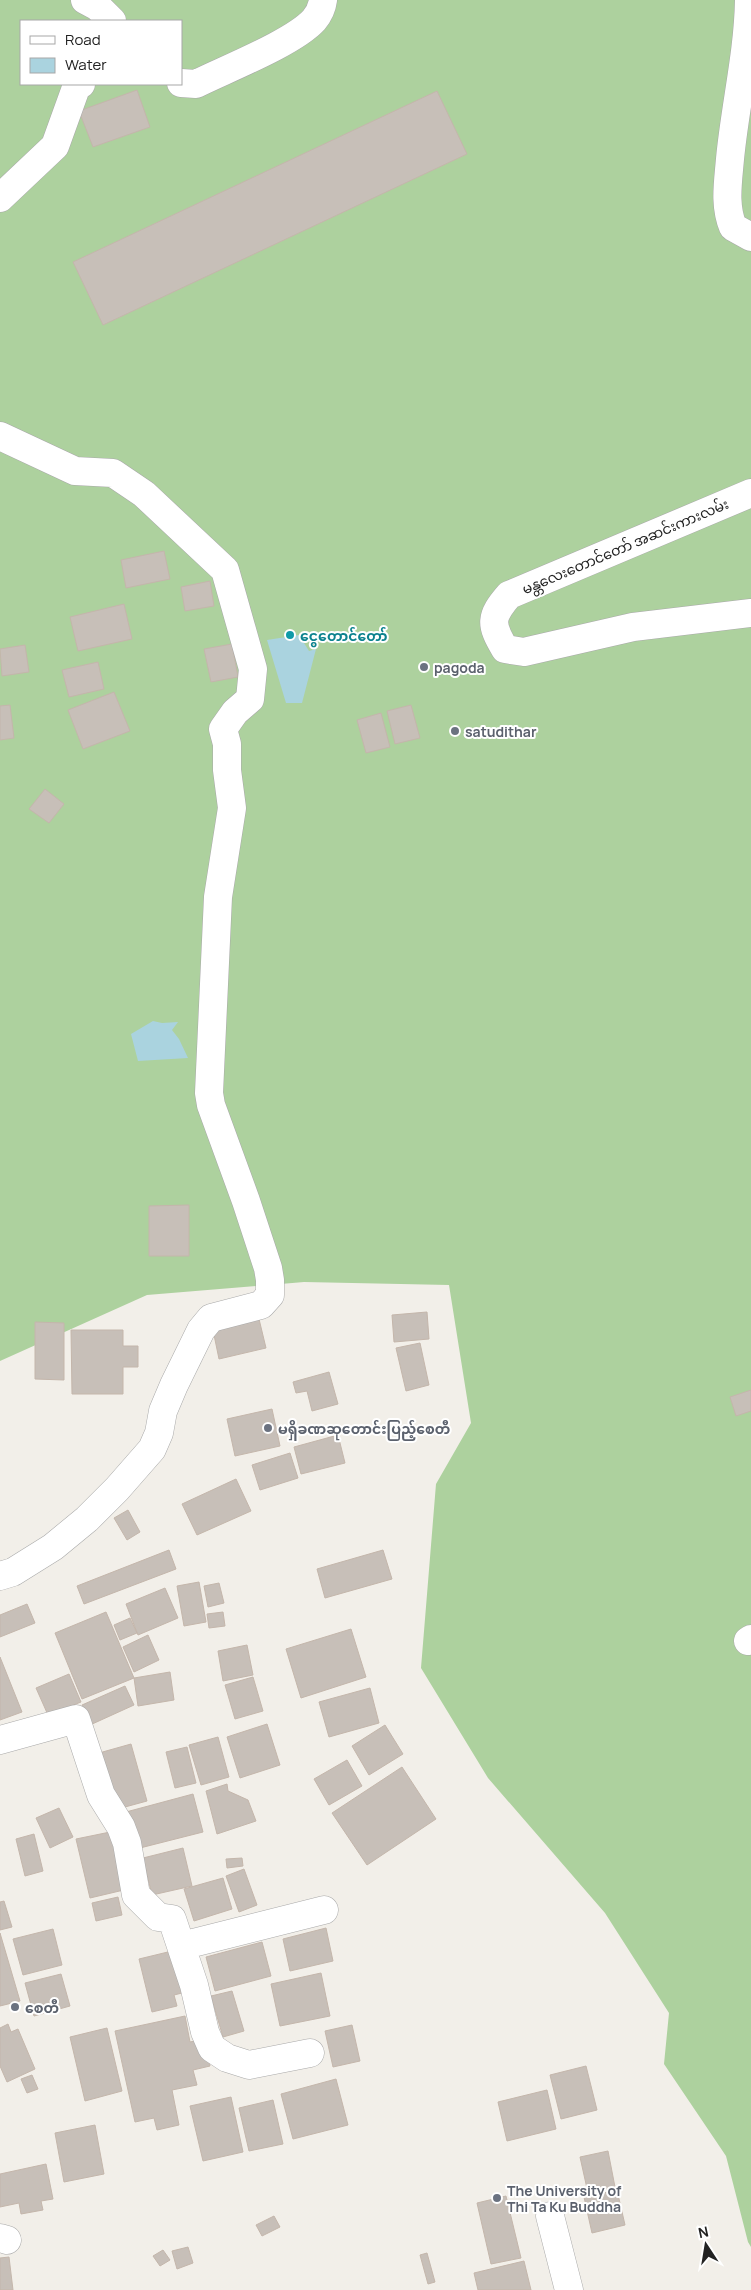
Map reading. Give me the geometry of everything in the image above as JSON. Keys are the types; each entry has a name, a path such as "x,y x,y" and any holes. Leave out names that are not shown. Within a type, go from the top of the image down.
{"street":[{"path":"85,0 98,7 111,20"},
{"path":"182,83 196,84 295,36 313,21 321,10 323,0"},
{"path":"749,0 745,56 733,134 727,198 728,216 732,227 751,237"},
{"path":"0,198 54,146 77,85"},
{"path":"0,436 75,471 113,473 144,494 225,570 233,595 252,669 250,699 235,712 223,730 227,744 227,770 232,808 218,897 209,1093 211,1105 246,1201 270,1280 270,1295 262,1305 226,1312 212,1318 201,1330 174,1385 152,1449 117,1489 87,1519 53,1546 13,1572 0,1576"},
{"name":"မန္တလေးတောင်တော် အဆင်းကားလမ်း","path":"751,493 509,595 496,610 494,631 505,649 524,652 633,627 751,613"},
{"path":"0,1740 76,1719 101,1795 121,1827 127,1843 136,1895 158,1917 172,1919 194,1985 205,2032 212,2048 227,2058 248,2065 310,2053"},
{"path":"181,1946 324,1910"},
{"path":"550,2216 569,2290"}],"green space":[{"path":"0,0 751,0 751,2247 748,2242 726,2156 664,2064 669,2013 605,1913 488,1778 421,1668 436,1484 471,1423 449,1285 304,1282 147,1295 0,1361"}],"water":[{"path":"299,635 309,651 316,649 302,703 286,703 267,640"},
{"path":"153,1021 162,1023 178,1022 172,1030 179,1039 188,1058 138,1061 131,1034"}],"building":[{"path":"137,90 150,127 93,147 79,111"},
{"path":"437,91 467,154 103,325 73,262"},
{"path":"164,551 170,579 126,588 121,560"},
{"path":"210,581 214,606 185,611 181,587"},
{"path":"124,604 132,639 78,651 70,617"},
{"path":"232,644 238,677 211,682 204,649"},
{"path":"25,645 29,672 2,676 0,649"},
{"path":"98,662 104,689 69,697 62,670"},
{"path":"114,692 130,731 83,749 68,710"},
{"path":"10,705 14,738 0,740 0,706"},
{"path":"411,705 420,738 395,744 387,711"},
{"path":"381,713 390,747 366,753 357,720"},
{"path":"45,789 64,804 49,823 29,809"},
{"path":"189,1205 189,1256 149,1256 149,1206"},
{"path":"427,1312 429,1339 394,1342 392,1315"},
{"path":"259,1319 266,1348 219,1359 213,1330"},
{"path":"35,1322 64,1323 64,1380 35,1379"},
{"path":"71,1330 123,1330 123,1346 138,1346 138,1367 123,1367 123,1394 72,1394"},
{"path":"420,1343 429,1385 406,1391 396,1348"},
{"path":"329,1372 338,1404 312,1411 307,1391 296,1393 293,1382"},
{"path":"751,1390 751,1411 736,1416 730,1397"},
{"path":"272,1409 280,1446 235,1456 227,1419"},
{"path":"338,1435 345,1463 301,1474 294,1447"},
{"path":"290,1453 298,1478 260,1490 252,1465"},
{"path":"236,1479 251,1511 197,1535 182,1504"},
{"path":"128,1510 140,1532 127,1540 114,1518"},
{"path":"169,1550 176,1569 84,1604 77,1586"},
{"path":"383,1550 392,1579 325,1598 317,1569"},
{"path":"199,1582 206,1622 184,1626 177,1586"},
{"path":"219,1583 224,1603 208,1607 204,1586"},
{"path":"165,1588 178,1618 138,1635 126,1604"},
{"path":"27,1604 35,1623 0,1637 0,1615"},
{"path":"106,1612 134,1678 82,1699 55,1633"},
{"path":"223,1612 225,1626 209,1628 207,1614"},
{"path":"130,1618 137,1633 120,1640 114,1625"},
{"path":"351,1629 366,1677 301,1698 286,1649"},
{"path":"148,1635 159,1660 134,1672 123,1647"},
{"path":"247,1645 253,1675 223,1681 218,1651"},
{"path":"0,1657 22,1712 0,1720"},
{"path":"170,1672 174,1700 138,1706 134,1678"},
{"path":"69,1674 81,1702 48,1715 36,1688"},
{"path":"253,1677 263,1711 235,1719 225,1685"},
{"path":"125,1686 134,1705 90,1725 82,1705"},
{"path":"370,1688 379,1723 329,1737 319,1702"},
{"path":"267,1724 280,1765 240,1778 227,1737"},
{"path":"385,1725 403,1754 369,1775 352,1746"},
{"path":"218,1737 229,1777 201,1785 189,1745"},
{"path":"131,1744 147,1801 114,1810 99,1753"},
{"path":"187,1747 196,1783 175,1788 166,1752"},
{"path":"347,1760 362,1786 329,1805 314,1779"},
{"path":"402,1767 436,1819 367,1865 332,1813"},
{"path":"227,1784 228,1791 248,1800 256,1821 217,1834 206,1791"},
{"path":"193,1794 203,1832 136,1849 126,1812"},
{"path":"59,1808 73,1837 50,1848 36,1818"},
{"path":"115,1831 128,1889 90,1898 76,1839"},
{"path":"34,1834 43,1871 25,1876 16,1839"},
{"path":"183,1848 192,1886 152,1895 143,1858"},
{"path":"242,1858 243,1866 227,1868 226,1859"},
{"path":"244,1869 257,1905 239,1912 226,1876"},
{"path":"223,1878 232,1909 194,1921 184,1889"},
{"path":"118,1897 122,1915 96,1921 92,1903"},
{"path":"4,1901 12,1927 0,1930 0,1902"},
{"path":"326,1928 333,1961 290,1971 283,1939"},
{"path":"53,1929 62,1965 23,1975 13,1939"},
{"path":"0,1933 20,2001 0,2006"},
{"path":"262,1942 271,1976 215,1991 206,1957"},
{"path":"172,1951 182,1993 174,1995 177,2006 152,2012 139,1959"},
{"path":"321,1973 330,2016 280,2026 271,1984"},
{"path":"61,1974 70,2006 34,2016 25,1983"},
{"path":"232,1991 244,2031 223,2037 211,1996"},
{"path":"185,2016 190,2042 204,2039 210,2066 193,2070 197,2085 172,2090 179,2125 157,2130 154,2118 135,2122 115,2031"},
{"path":"8,2024 11,2032 18,2029 35,2069 7,2082 0,2066 0,2028"},
{"path":"352,2025 360,2061 333,2067 325,2031"},
{"path":"107,2028 122,2091 85,2101 70,2037"},
{"path":"586,2066 597,2110 561,2119 550,2075"},
{"path":"32,2075 38,2089 27,2093 21,2079"},
{"path":"336,2079 348,2125 293,2139 281,2094"},
{"path":"547,2090 556,2129 507,2141 498,2102"},
{"path":"231,2097 243,2152 203,2161 190,2106"},
{"path":"273,2100 283,2144 249,2151 239,2108"},
{"path":"95,2125 104,2174 64,2182 55,2133"},
{"path":"608,2151 615,2187 588,2193 580,2157"},
{"path":"46,2164 53,2199 41,2201 43,2210 21,2214 19,2203 0,2207 0,2174"},
{"path":"617,2190 625,2225 592,2233 584,2197"},
{"path":"506,2196 521,2258 491,2264 477,2203"},
{"path":"274,2216 280,2227 262,2236 256,2225"},
{"path":"188,2247 193,2263 177,2269 172,2251"},
{"path":"163,2250 170,2260 160,2266 153,2256"},
{"path":"427,2253 435,2282 428,2284 420,2255"},
{"path":"9,2257 13,2290 0,2290 0,2258"},
{"path":"524,2261 531,2290 478,2290 474,2273"}],"place":[{"name":"ငွေတောင်တော်","path":"290,635"},
{"name":"pagoda","path":"424,667"},
{"name":"satudithar","path":"455,731"},
{"name":"မရှိခဏဆုတောင်းပြည့်စေတီ","path":"268,1428"},
{"name":"စေတီ","path":"15,2007"},
{"name":"The University of Thi Ta Ku Buddha","path":"497,2198"}]}
